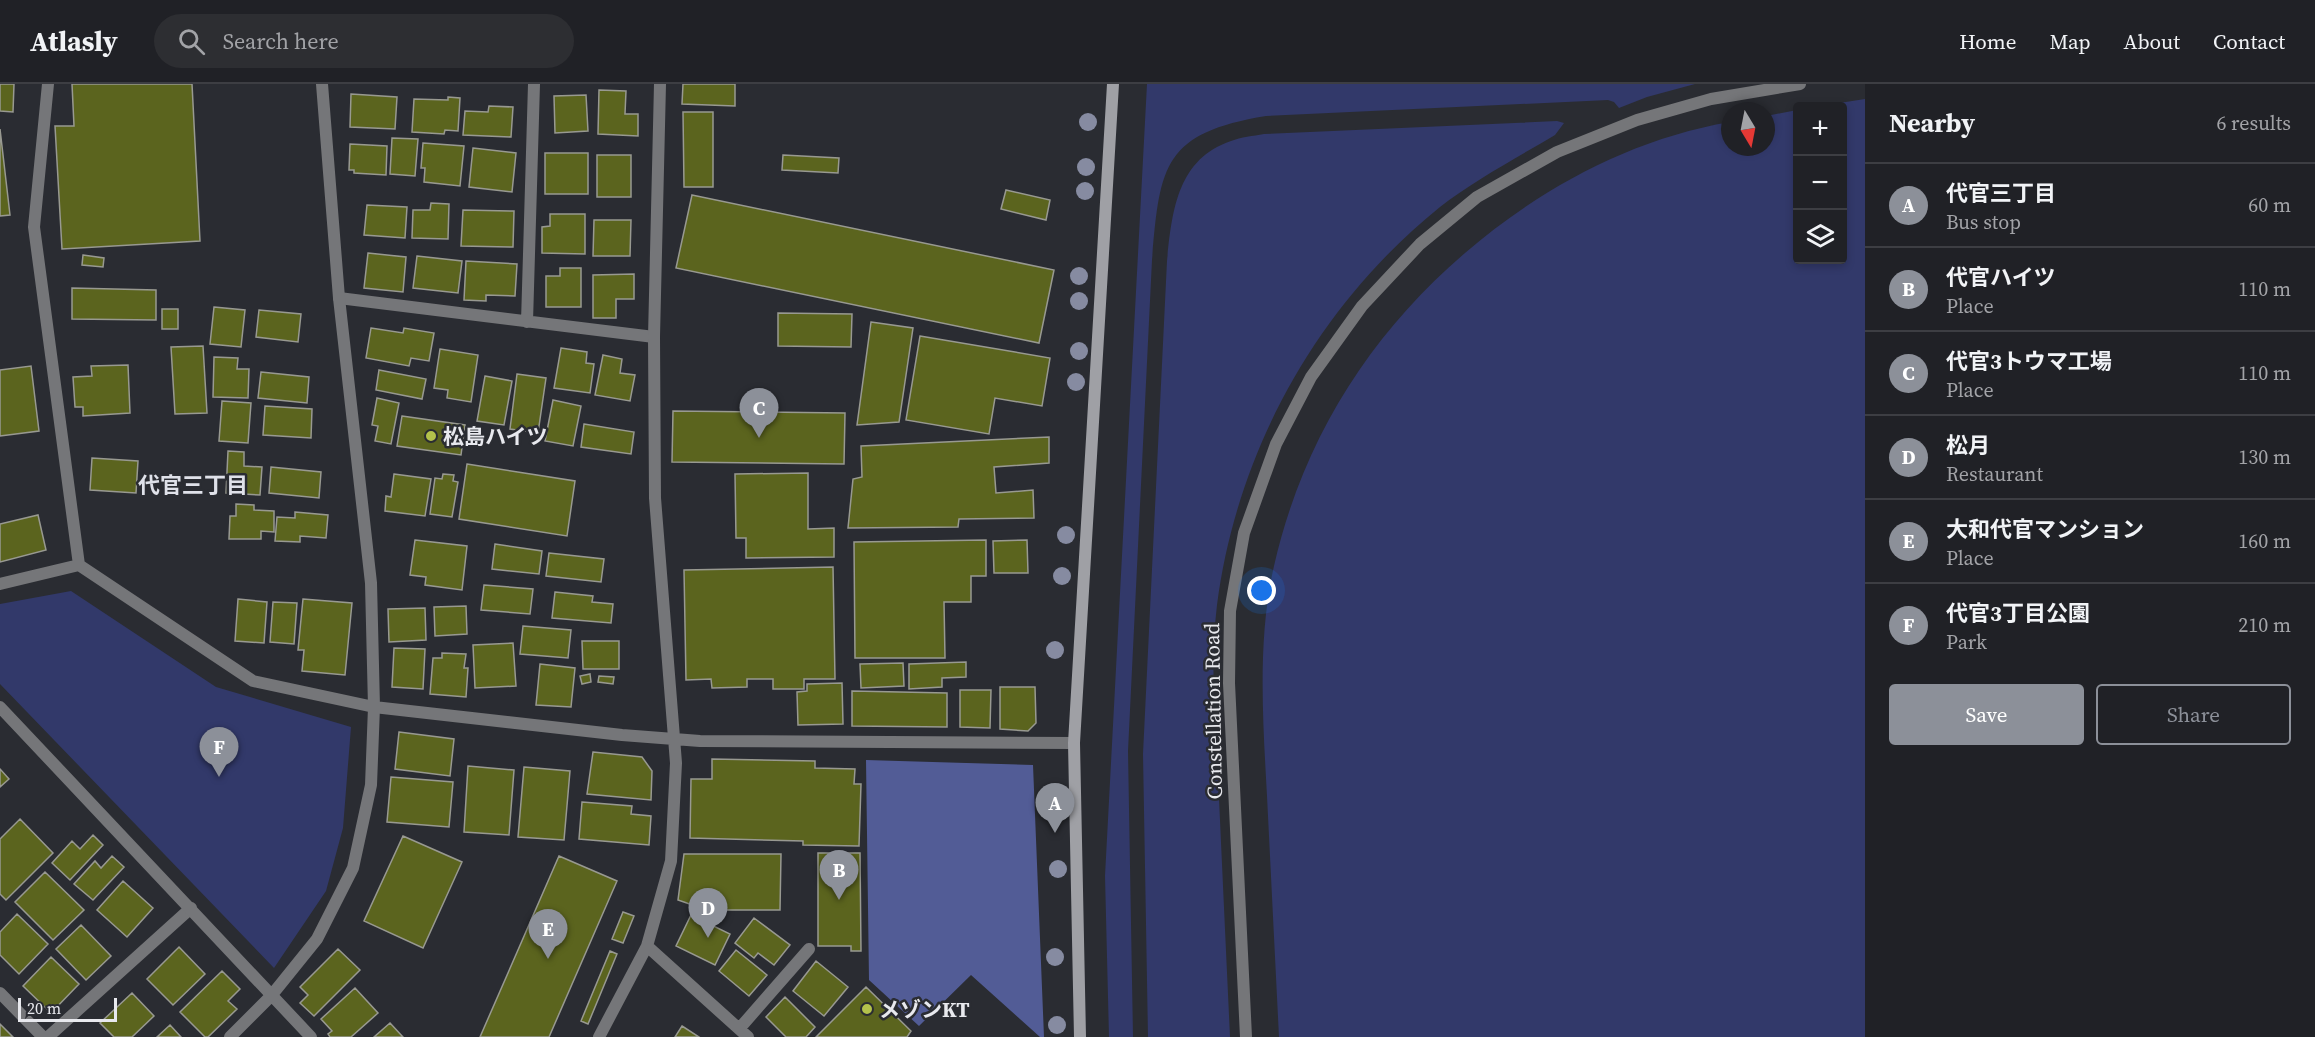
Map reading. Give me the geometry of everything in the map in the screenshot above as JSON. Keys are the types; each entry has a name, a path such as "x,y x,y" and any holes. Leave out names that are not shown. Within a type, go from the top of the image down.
{"street":[{"path":"48,84 34,226 79,565"},
{"path":"230,1037 271,996 317,939 353,868 371,785 374,708 372,583 339,298 322,84"},
{"path":"527,322 534,84"},
{"path":"599,1037 647,946 671,861 676,763 655,498 654,337 660,84"},
{"path":"1080,1037 1074,742 1113,84"},
{"name":"Constellation Road","path":"1246,1037 1229,683 1230,611 1244,533 1276,444 1311,377 1362,306 1420,244 1477,197 1557,152 1637,120 1711,99 1800,84"},
{"path":"339,298 654,337"},
{"path":"0,584 79,565 253,681 374,708 622,735 700,741 1074,742"},
{"path":"0,707 311,1037"},
{"path":"0,993 46,1037 191,908"},
{"path":"647,946 744,1033 809,949"}],"shaded area":[{"path":"1147,84 1695,84 1647,97 1619,108 1614,102 1608,100 1266,116 1232,123 1206,132 1187,144 1173,159 1164,178 1159,200 1152,260 1128,751 1133,1037 1109,1037 1105,876"},
{"path":"1865,99 1865,1037 1279,1037 1263,710 1265,622 1274,566 1286,520 1321,434 1344,394 1370,355 1399,319 1430,285 1494,229 1556,187 1589,170 1658,140 1693,130 1721,124 1721,156 1775,156 1775,114 1793,111 1793,264 1847,264 1846,102"},
{"path":"1557,121 1564,123 1555,135 1440,207 1396,246 1356,289 1321,335 1290,385 1264,437 1243,491 1227,547 1215,626 1213,670 1230,1037 1148,1037 1143,754 1167,261 1175,206 1181,189 1188,174 1199,160 1213,149 1247,137 1264,134"},
{"path":"71,591 216,687 351,727 343,828 326,891 274,968 0,684 0,604"},
{"path":"866,760 1033,765 1044,1037 1040,1037 971,975 919,1026 869,980"}],"building":[{"path":"0,84 14,84 13,112 0,111"},
{"path":"72,84 192,84 200,241 62,249 55,126 74,126"},
{"path":"683,84 735,84 735,106 682,104"},
{"path":"599,90 626,91 625,114 638,114 638,136 598,134"},
{"path":"351,94 397,97 395,129 350,127"},
{"path":"586,95 588,131 555,133 554,96"},
{"path":"448,97 460,98 458,131 445,130 444,134 412,132 414,99 448,100"},
{"path":"489,106 513,107 511,137 463,135 465,111 488,112"},
{"path":"683,112 713,112 713,187 684,187"},
{"path":"0,129 10,215 0,216"},
{"path":"392,138 418,139 415,176 390,174"},
{"path":"423,143 464,146 460,186 424,182 425,168 421,168"},
{"path":"350,144 387,146 386,175 354,173 354,170 349,170"},
{"path":"473,148 516,153 512,192 469,187"},
{"path":"545,153 588,153 588,194 545,194"},
{"path":"597,155 631,155 631,197 597,197"},
{"path":"783,155 839,158 838,173 782,170"},
{"path":"1006,190 1050,200 1046,220 1001,209"},
{"path":"692,195 1054,270 1039,343 676,268"},
{"path":"431,203 449,204 448,239 412,238 413,210 430,210"},
{"path":"367,205 407,207 405,238 364,235"},
{"path":"463,210 514,211 513,247 461,246"},
{"path":"550,214 585,214 585,254 542,253 542,227 550,226"},
{"path":"594,220 631,220 630,256 593,256"},
{"path":"368,253 406,257 403,292 364,288"},
{"path":"83,255 104,258 103,267 82,265"},
{"path":"417,256 462,261 458,293 413,288"},
{"path":"466,261 517,264 515,296 486,295 486,301 464,300"},
{"path":"560,268 581,268 581,307 546,307 546,276 560,276"},
{"path":"634,274 634,299 616,299 616,318 593,318 593,275"},
{"path":"72,288 156,290 156,320 72,319"},
{"path":"214,307 245,310 241,347 210,344"},
{"path":"162,309 178,309 178,329 162,329"},
{"path":"259,310 301,314 298,342 256,337"},
{"path":"778,313 852,314 851,347 778,346"},
{"path":"871,322 913,328 899,422 857,425"},
{"path":"371,328 403,333 404,328 434,333 429,361 411,358 409,366 366,358"},
{"path":"920,336 1050,358 1042,406 995,398 989,434 906,420"},
{"path":"203,346 207,413 175,414 171,347"},
{"path":"561,348 587,352 586,363 594,364 590,393 554,388"},
{"path":"440,349 478,355 471,402 447,398 448,390 434,388"},
{"path":"603,355 622,359 620,373 635,375 630,401 595,395"},
{"path":"214,357 238,358 237,369 249,369 248,398 213,397"},
{"path":"128,365 130,413 83,416 83,407 75,407 73,377 92,376 91,366"},
{"path":"31,366 39,431 0,436 0,370"},
{"path":"379,370 426,379 422,399 376,390"},
{"path":"261,372 309,377 307,403 258,398"},
{"path":"517,374 546,378 538,433 510,429"},
{"path":"485,376 512,381 504,425 477,421"},
{"path":"377,398 399,403 391,444 375,441 378,426 372,425"},
{"path":"553,400 581,406 573,446 545,441"},
{"path":"222,401 251,403 248,443 219,441"},
{"path":"265,406 312,409 311,438 263,435"},
{"path":"673,411 845,413 844,464 672,462"},
{"name":"松島ハイツ","path":"402,416 465,425 461,455 397,446"},
{"path":"584,424 634,432 631,454 581,447"},
{"path":"1049,437 1049,463 994,467 996,493 1033,490 1034,518 959,519 958,527 848,528 853,479 862,477 861,446"},
{"path":"228,451 244,452 244,466 262,467 260,495 226,493"},
{"path":"92,458 138,461 136,493 90,490"},
{"path":"467,464 575,481 567,536 459,519"},
{"path":"271,467 321,472 319,498 269,493"},
{"path":"808,473 808,529 834,528 834,557 746,558 746,538 736,538 735,474"},
{"path":"394,474 431,479 425,516 385,511 386,496 391,497"},
{"path":"443,474 454,475 453,481 458,482 452,517 430,514 435,478 442,479"},
{"path":"236,504 254,505 254,510 274,511 274,532 261,531 261,539 229,539 230,516 236,516"},
{"path":"295,512 328,515 326,538 300,536 300,542 275,541 277,517 295,518"},
{"path":"38,515 46,550 0,562 0,524"},
{"path":"415,540 467,546 462,590 425,585 426,577 410,575"},
{"path":"986,540 986,576 971,576 971,602 944,602 945,658 855,658 854,542"},
{"path":"1027,540 1028,573 994,573 993,541"},
{"path":"495,544 542,551 539,574 492,569"},
{"path":"549,553 604,559 601,582 546,576"},
{"path":"833,567 835,679 804,679 804,689 773,689 773,679 747,679 747,687 712,688 711,679 686,680 684,570"},
{"path":"484,585 533,589 530,614 481,610"},
{"path":"555,592 593,596 592,602 613,604 611,623 552,618"},
{"path":"238,599 267,602 264,643 235,641"},
{"path":"303,599 352,603 345,675 302,671 304,650 298,650"},
{"path":"273,602 297,603 294,644 270,642"},
{"path":"466,606 467,634 435,636 434,607"},
{"path":"425,608 426,640 389,642 388,609"},
{"path":"523,626 571,630 568,658 520,654"},
{"path":"582,641 619,641 619,669 583,669"},
{"path":"513,643 516,686 475,688 473,645"},
{"path":"394,648 425,649 423,689 392,687"},
{"path":"442,653 466,654 464,668 468,668 466,697 430,694 433,658 442,658"},
{"path":"966,662 966,677 942,678 942,687 909,689 909,664"},
{"path":"903,663 904,686 861,688 860,664"},
{"path":"540,664 575,668 571,707 536,705"},
{"path":"590,674 591,682 582,684 580,676"},
{"path":"599,676 614,677 613,684 598,682"},
{"path":"842,683 843,724 798,725 797,692 807,691 807,684"},
{"path":"1000,687 1035,687 1036,723 1028,731 1000,729"},
{"path":"960,690 991,690 990,728 960,727"},
{"path":"852,691 947,693 947,727 852,726"},
{"path":"399,732 454,739 450,776 395,769"},
{"path":"593,752 642,757 652,771 651,800 587,794"},
{"path":"712,759 815,761 815,768 855,769 854,784 861,784 859,846 803,845 803,841 690,838 691,779 712,779"},
{"path":"468,766 514,770 509,835 464,832"},
{"path":"524,767 570,771 564,840 518,837"},
{"path":"0,769 9,779 0,787"},
{"path":"391,777 453,782 449,827 387,822"},
{"path":"582,802 632,806 631,814 651,816 649,845 579,839"},
{"path":"20,819 53,853 6,900 0,894 0,839"},
{"path":"93,835 103,845 70,880 52,863 72,841 80,849"},
{"path":"403,836 462,862 423,948 364,921"},
{"path":"818,853 860,853 861,951 851,951 851,946 818,946"},
{"path":"684,854 781,854 780,910 707,910 678,900"},
{"path":"112,856 124,867 93,900 74,884 95,861 101,868"},
{"path":"559,856 617,881 549,1037 480,1037"},
{"path":"45,872 84,910 53,940 15,902"},
{"path":"123,881 153,908 127,937 97,910"},
{"path":"623,912 634,916 623,943 612,939"},
{"path":"17,914 48,944 19,974 0,955 0,932"},
{"path":"691,915 730,934 715,965 676,946"},
{"path":"754,918 790,945 774,965 758,953 754,958 735,943"},
{"path":"81,925 111,956 86,980 56,949"},
{"path":"179,947 205,974 173,1005 147,979"},
{"path":"338,949 360,970 314,1016 300,1003 308,995 300,987"},
{"path":"736,950 767,975 749,996 719,971"},
{"path":"610,951 617,954 588,1024 581,1021"},
{"path":"51,957 79,984 51,1013 23,986"},
{"path":"816,961 848,987 824,1016 793,991"},
{"path":"222,971 240,989 228,1001 237,1009 208,1037 205,1037 180,1012"},
{"name":"メゾンKT","path":"866,987 911,1031 907,1037 816,1037"},
{"path":"355,988 378,1013 351,1037 330,1037 328,1034 332,1031 321,1019"},
{"path":"132,993 154,1016 132,1037 114,1037 100,1023"},
{"path":"785,997 815,1027 806,1037 786,1037 766,1017"},
{"path":"390,1023 403,1037 374,1037"},
{"path":"0,1024 13,1037 0,1037"},
{"path":"170,1025 181,1037 157,1037"},
{"path":"682,1026 699,1037 675,1037"}],"place":[{"name":"松島ハイツ","path":"431,436"},
{"name":"代官3トウマ工場","path":"759,438"},
{"name":"代官3丁目公園","path":"219,777"},
{"name":"代官三丁目","path":"1055,833"},
{"name":"代官ハイツ","path":"839,900"},
{"name":"松月","path":"708,938"},
{"name":"大和代官マンション","path":"548,959"},
{"name":"メゾンKT","path":"867,1009"}],"district":[{"name":"代官三丁目","path":"193,485"}]}
